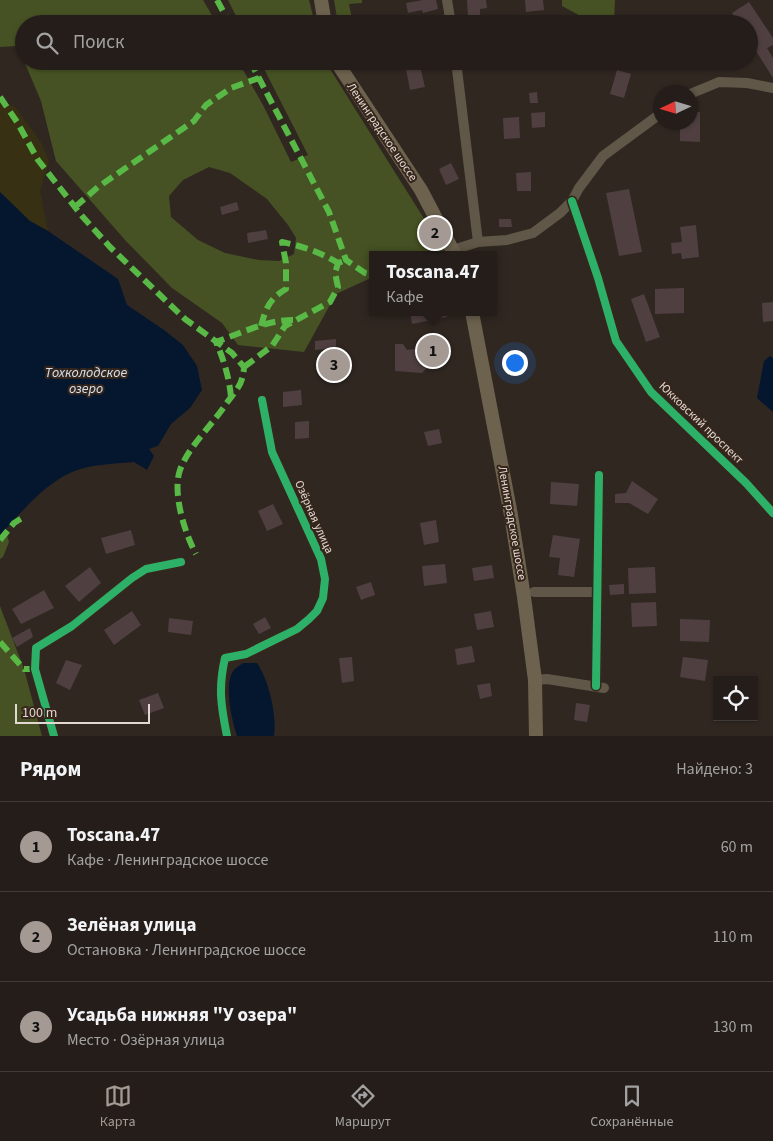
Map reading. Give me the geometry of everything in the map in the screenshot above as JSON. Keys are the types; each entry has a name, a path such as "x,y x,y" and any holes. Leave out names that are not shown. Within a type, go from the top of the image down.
{"main road":[{"path":"321,0 324,15"},
{"name":"Ленинградское шоссе","path":"342,70 421,190 453,251"},
{"name":"Ленинградское шоссе","path":"473,316 517,548 535,680 536,736"}],"street":[{"path":"447,0 450,15"},
{"path":"457,70 478,242"},
{"path":"698,91 719,82 747,83 773,88"},
{"path":"458,251 478,242 507,240 533,233 560,214 572,202 579,188 602,156 653,119"},
{"name":"Юкковский проспект","path":"572,202 598,278 616,341 651,392 746,483 773,513"},
{"name":"Озёрная улица","path":"227,736 220,699 221,674 225,658 246,654 297,628 317,611 323,598 325,578 321,559 272,452 262,400"},
{"path":"535,680 600,687 597,592 599,475"},
{"path":"54,736 35,668 36,648 72,626 132,578 146,570 181,562"},
{"path":"534,592 597,592"}],"green space":[{"path":"0,0 203,0 212,15 15,15 15,46 0,47"},
{"path":"228,0 309,0 313,15 236,15"},
{"path":"334,0 362,0 362,3 349,4 351,15 336,15"},
{"path":"562,0 615,0 614,15 579,15 562,6"},
{"path":"28,70 243,70 291,162 308,155 265,70 331,70 444,251 369,251 369,279 336,294 304,352 238,345 222,323 172,288 125,240 56,161 41,101","holes":["209,167 230,173 267,199 296,238 294,254 279,261 259,260 225,253 198,240 171,217 169,196 183,180"]},
{"path":"5,529 9,542 3,557 0,559 0,535"},
{"path":"0,606 24,669 42,736 0,736"}],"sand":[{"path":"0,99 16,108 42,144 49,161 40,191 48,231 30,221 0,192"}],"water":[{"name":"Тохколодское озеро","path":"0,192 30,221 48,231 118,279 127,305 183,345 197,366 202,390 190,408 171,424 158,446 149,449 154,456 147,470 134,462 93,466 70,473 50,485 0,535"},
{"path":"770,356 773,358 773,412 757,398 764,361"},
{"path":"243,663 257,663 265,679 273,708 274,736 237,736 231,712 229,684 234,670"}],"building":[{"path":"436,0 438,9 423,13 422,10 408,13 406,3"},
{"path":"467,0 486,0 487,8 480,9 480,15 468,15"},
{"path":"525,0 543,0 544,10 526,12"},
{"path":"749,2 758,15 733,15 732,13"},
{"path":"758,16 773,38 773,45 767,48 773,58 773,78 758,54"},
{"path":"406,70 421,70 425,87 410,90"},
{"path":"617,70 631,74 624,98 610,94"},
{"path":"537,92 538,103 530,103 529,93"},
{"path":"545,112 545,127 532,128 531,113"},
{"path":"698,112 700,112 700,142 680,141 680,130 698,130"},
{"path":"519,117 520,138 504,139 503,118"},
{"path":"451,163 459,179 446,185 439,169"},
{"path":"531,172 531,191 517,191 516,173"},
{"path":"629,189 642,252 619,256 606,193"},
{"path":"237,202 239,210 222,215 220,207"},
{"path":"499,219 511,219 512,227 499,227"},
{"path":"696,225 699,257 682,259 681,253 672,254 671,243 682,242 680,227"},
{"path":"266,230 268,239 248,243 247,233"},
{"path":"684,288 684,313 655,314 655,289"},
{"path":"644,294 660,337 646,342 631,299"},
{"path":"773,302 773,321 763,322 762,303"},
{"path":"411,316 447,316 447,317 412,324"},
{"path":"336,339 336,348 315,350 315,341"},
{"path":"395,344 403,344 407,350 436,346 437,353 433,354 435,367 427,368 422,373 395,371"},
{"path":"342,356 344,372 325,373 324,357"},
{"path":"301,390 302,405 283,407 283,392"},
{"path":"309,421 309,438 295,439 295,422"},
{"path":"439,429 442,443 428,446 424,432"},
{"path":"632,481 658,499 648,514 629,503 615,503 615,494 626,493"},
{"path":"551,482 579,484 577,506 550,504"},
{"path":"273,504 283,524 267,531 258,511"},
{"path":"436,520 439,542 424,545 420,523"},
{"path":"131,530 135,545 106,554 101,538"},
{"path":"553,535 580,539 574,577 558,575 560,558 549,557"},
{"path":"445,564 447,583 424,586 422,566"},
{"path":"492,565 494,578 474,581 472,568"},
{"path":"90,567 101,583 79,602 65,586"},
{"path":"655,567 656,593 629,594 628,568"},
{"path":"371,582 375,595 361,600 356,587"},
{"path":"624,584 624,594 610,595 609,585"},
{"path":"44,590 54,608 21,624 12,609"},
{"path":"656,602 657,626 632,627 631,603"},
{"path":"132,611 141,625 114,645 104,630"},
{"path":"491,611 494,627 477,630 474,614"},
{"path":"265,617 271,628 259,634 253,624"},
{"path":"169,618 193,621 191,635 168,632"},
{"path":"680,619 710,620 709,642 680,641"},
{"path":"30,628 33,637 17,647 12,638"},
{"path":"472,646 475,662 457,665 455,649"},
{"path":"352,657 354,681 342,683 339,658"},
{"path":"683,657 708,660 705,681 680,677"},
{"path":"66,660 82,665 70,690 56,683"},
{"path":"490,683 492,696 480,699 477,685"},
{"path":"158,693 164,708 145,715 139,700"},
{"path":"576,703 590,705 587,722 574,720"}],"marked path":[{"path":"217,0 225,15"},
{"path":"255,70 329,212 346,260 369,274"},
{"path":"75,207 98,187 194,121 206,105 231,88 259,78"},
{"path":"0,97 17,122 38,160 82,216 110,247 185,319 232,353 244,367 238,387 195,444 180,470 178,490 181,513 196,554"},
{"path":"261,326 269,304 286,289 286,263 282,242 311,250 338,263"},
{"path":"244,367 272,346 285,326 330,302 338,287 335,273 338,263 346,260"},
{"path":"231,397 226,369 216,342 274,322 293,320"},
{"path":"0,540 14,523 22,518"},
{"path":"0,642 24,669 35,669"}],"cycle path":[{"path":"572,201 598,278 616,341 651,392 746,483 773,513"},
{"path":"227,736 221,697 225,658 246,654 297,629 317,611 323,598 325,579 321,559 272,452 262,400"},
{"path":"596,686 599,475"},
{"path":"54,736 35,669 36,648 72,626 146,569 181,562"}],"place":[{"name":"Зелёная улица","path":"435,233"},
{"name":"Toscana.47","path":"433,351"},
{"name":"Усадьба нижняя \"У озера\"","path":"334,365"}]}
